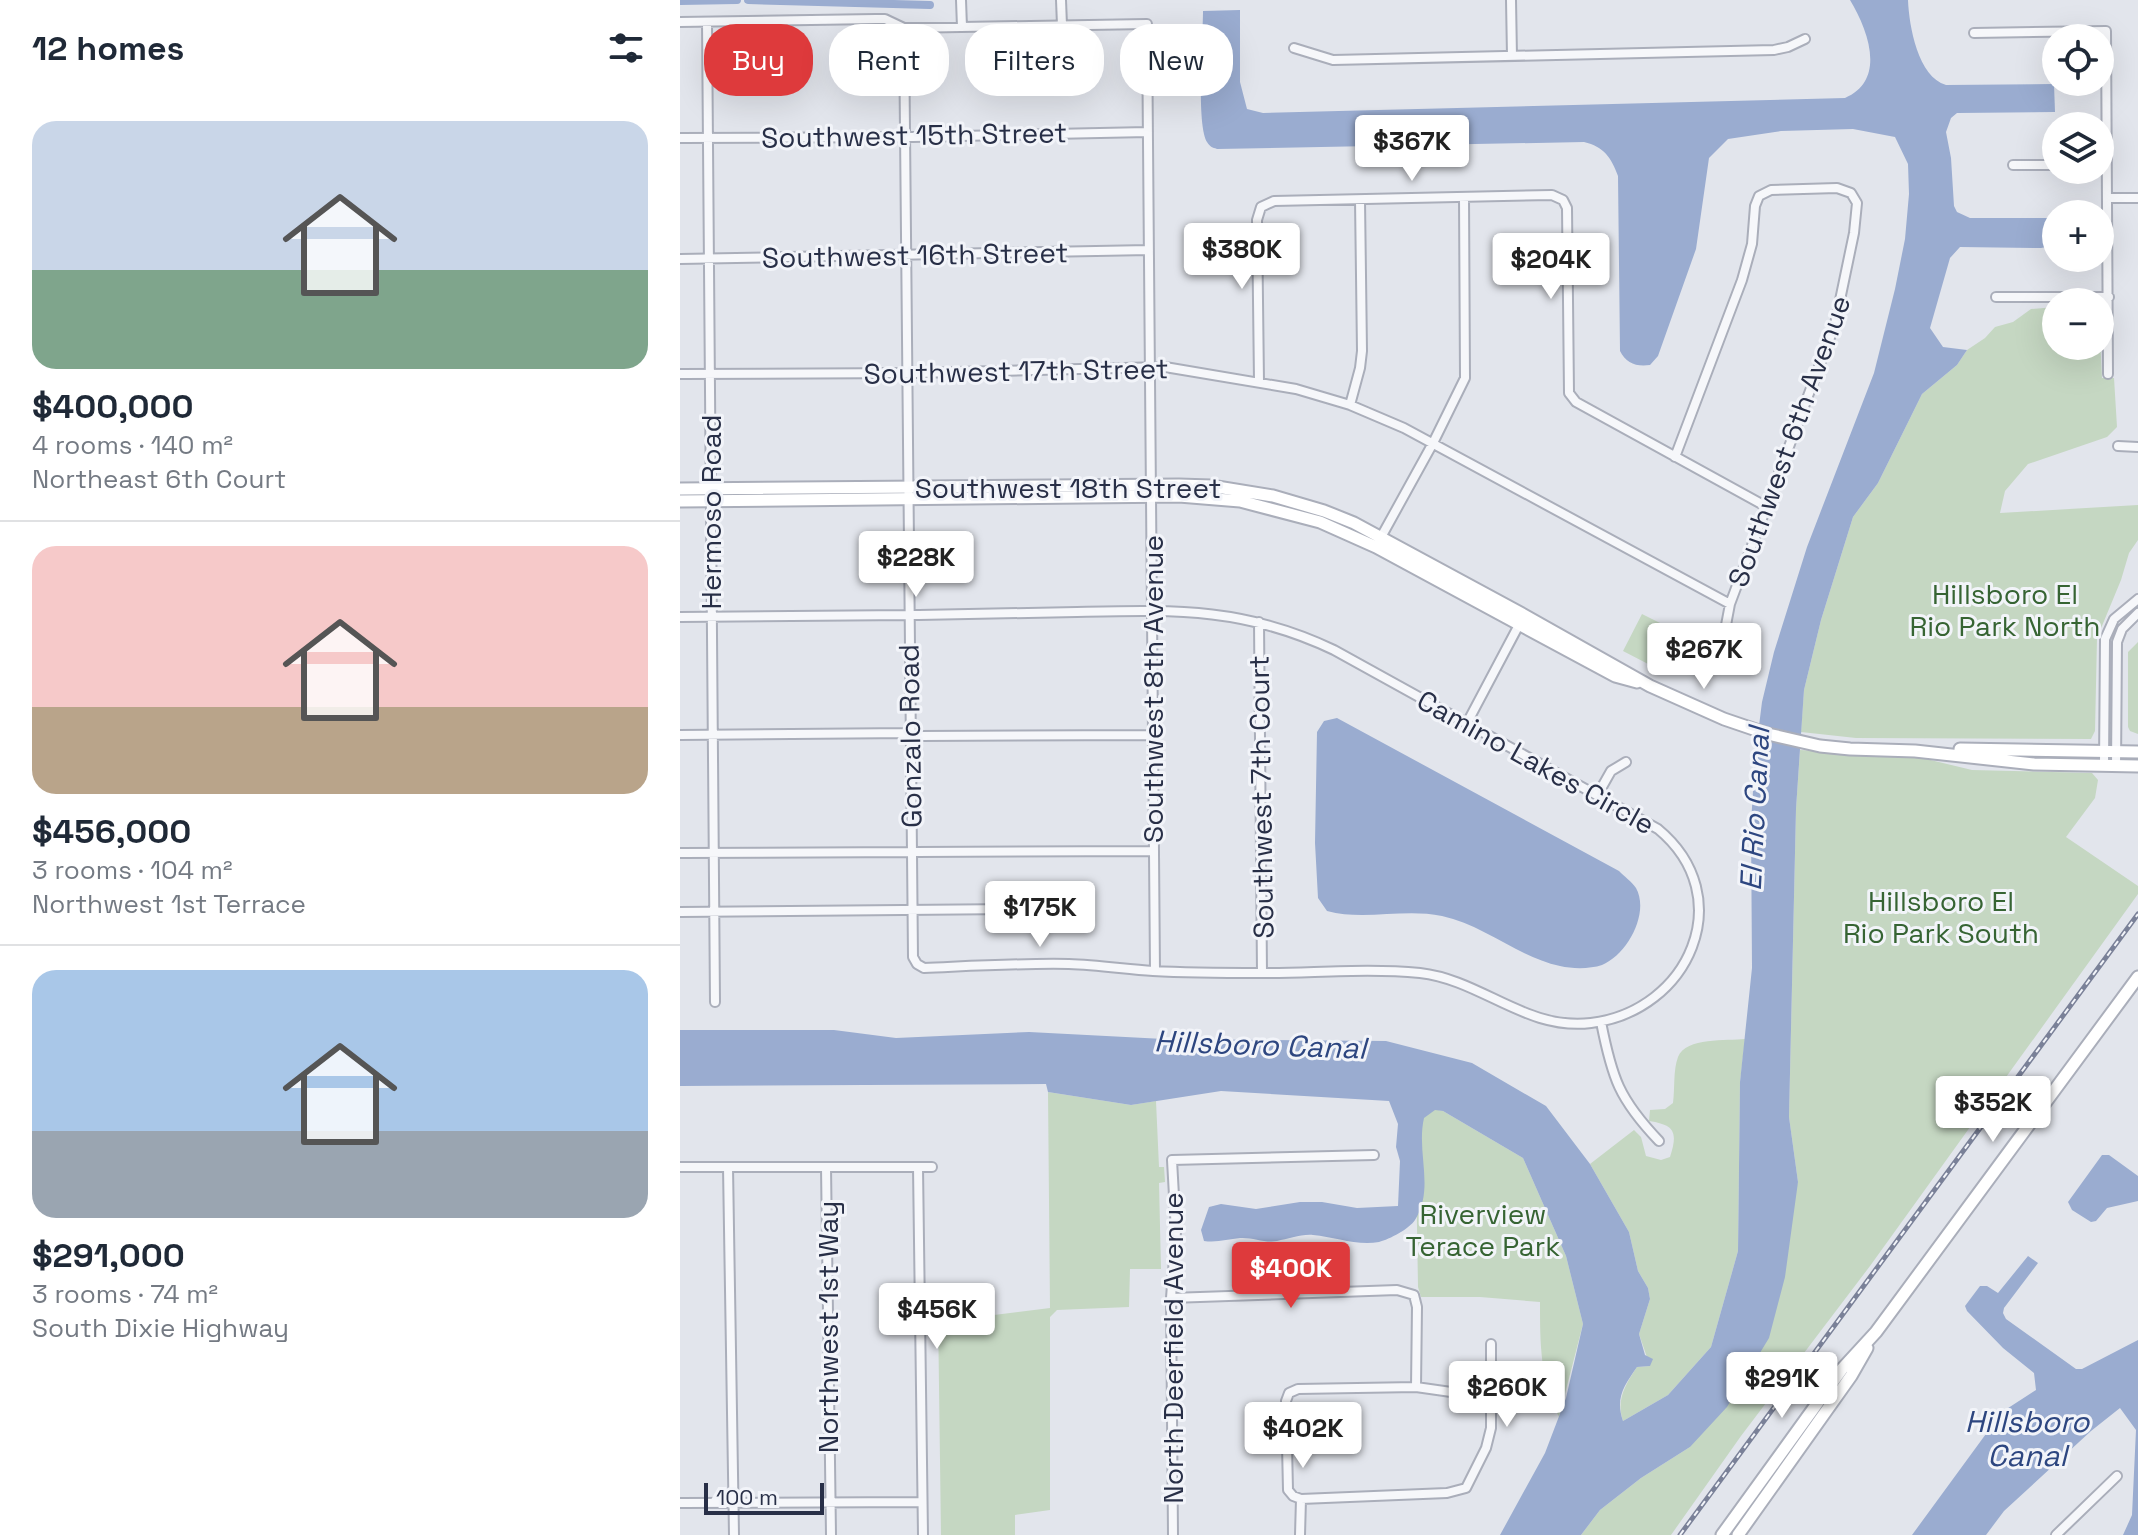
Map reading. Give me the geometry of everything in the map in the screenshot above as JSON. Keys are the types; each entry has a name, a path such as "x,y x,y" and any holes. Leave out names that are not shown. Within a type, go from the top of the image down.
{"main road":[{"name":"Southwest 18th Street","path":"680,489 712,494 908,493 1152,491 1211,486 1273,496 1324,511 1650,686 1746,727 1820,746 1915,751 2138,752"},
{"name":"Southwest 18th Street","path":"680,501 712,494"},
{"name":"Southwest 18th Street","path":"1915,751 2034,764 2138,766"},
{"path":"1722,1535 1842,1369 1876,1332 2138,977"},
{"path":"1738,1535 1851,1376 1876,1332"}],"street":[{"path":"961,0 962,27"},
{"path":"1061,0 1062,24"},
{"path":"1511,0 1512,56"},
{"path":"680,22 885,19 896,24"},
{"name":"Hermoso Road","path":"707,22 715,1002"},
{"name":"Southwest 8th Avenue","path":"1104,25 1147,24 1155,971"},
{"path":"949,27 965,27"},
{"path":"1974,33 2106,31 2105,112"},
{"path":"1294,48 1333,60 1774,50 1805,39"},
{"name":"Gonzalo Road","path":"905,96 912,911 913,957 917,964"},
{"name":"Southwest 15th Street","path":"680,138 1148,132"},
{"path":"2013,165 2042,165"},
{"path":"2107,184 2109,288"},
{"name":"Southwest 6th Avenue","path":"1675,457 1742,280 1752,244 1755,206 1759,196 1771,190 1837,188 1851,193 1857,203 1843,294 1825,354 1730,604 1723,641"},
{"path":"1259,381 1257,220 1261,207 1274,201 1552,195 1563,200 1567,208 1569,393 1576,402 1767,507"},
{"path":"1379,542 1465,378 1464,197"},
{"path":"2109,198 2138,198"},
{"path":"1350,405 1362,351 1360,200"},
{"name":"Southwest 16th Street","path":"680,259 1149,250"},
{"path":"1996,297 2042,297"},
{"path":"2108,360 2108,374"},
{"name":"Southwest 17th Street","path":"680,374 1150,366 1259,381 1350,405 1433,443 1730,604"},
{"path":"2118,446 2138,447"},
{"path":"2110,765 2105,639 2119,613 2138,599"},
{"name":"Camino Lakes Circle","path":"680,617 1152,610 1201,611 1259,622 1334,650 1651,824 1673,842 1687,862 1694,878 1699,912 1698,930 1690,955 1671,984 1638,1008 1601,1022 1571,1024 1539,1020 1472,987 1419,973 1155,971 1068,964 924,968 917,964"},
{"path":"2119,613 2127,622"},
{"path":"2110,752 2116,649 2119,635 2127,622 2138,613"},
{"path":"1467,723 1522,620"},
{"name":"Southwest 7th Court","path":"1259,622 1262,973"},
{"path":"680,735 1153,735"},
{"path":"1598,794 1611,771 1626,762"},
{"path":"680,853 1154,851"},
{"path":"680,912 1015,909"},
{"path":"1601,1022 1610,1065 1621,1094 1659,1141"},
{"name":"North Deerfield Avenue","path":"1173,1535 1171,1298 1176,1232 1172,1160 1374,1155"},
{"path":"680,1167 932,1167"},
{"path":"728,1167 734,1535"},
{"name":"Northwest 1st Way","path":"826,1167 831,1535"},
{"path":"918,1167 923,1535"},
{"path":"1171,1298 1397,1290 1414,1295 1417,1307 1416,1387"},
{"path":"1491,1344 1493,1398 1491,1428 1486,1448 1462,1491 1301,1499 1288,1490 1286,1401 1289,1393 1298,1389 1416,1387 1493,1398"},
{"path":"2056,1535 2117,1476"},
{"path":"1300,1535 1301,1499"},
{"path":"680,1503 922,1502"}],"green space":[{"name":"Hillsboro El Rio Park North","path":"2042,308 2042,360 2101,360 2102,378 2114,378 2117,427 2107,437 2028,464 2005,491 2000,513 2138,505 2138,540 2129,553 2097,638 2095,731 2091,739 1856,738 1801,732 1804,690 1821,620 1853,517 1878,483 1922,394 1995,327 2013,322 2031,309"},
{"path":"1642,614 1670,628 1650,665 1623,651"},
{"path":"2138,642 2138,734 2128,727 2128,652"},
{"name":"Hillsboro El Rio Park South","path":"1800,750 1918,757 1972,770 2092,773 2098,780 2095,798 2066,837 2138,886 2138,894 1870,1266 1741,1436 1671,1535 1581,1535 1600,1510 1641,1478 1690,1447 1798,1182 1789,1117"},
{"path":"1745,1039 1740,1082 1738,1251 1711,1347 1668,1395 1623,1421 1621,1399 1625,1386 1637,1367 1650,1366 1639,1334 1650,1299 1648,1288 1638,1271 1629,1232 1590,1164 1634,1130 1641,1137 1646,1156 1661,1160 1670,1157 1674,1141 1672,1131 1649,1121 1650,1110 1665,1109 1673,1103 1678,1057 1689,1046 1698,1043"},
{"path":"1048,1092 1131,1105 1156,1101 1159,1167 1164,1167 1165,1182 1159,1183 1161,1269 1130,1269 1129,1307 1057,1310 1050,1317 1050,1510 1015,1515 1015,1535 941,1535 938,1311 994,1315 1050,1308"},
{"name":"Riverview Terace Park","path":"1415,1105 1443,1111 1523,1158 1566,1256 1583,1324 1559,1417 1545,1375 1540,1302 1480,1297 1421,1297 1418,1287"}],"water":[{"name":"El Rio Canal","path":"1850,0 1908,0 1917,49 1928,72 1936,80 1946,85 2042,84 2042,96 2054,96 2055,112 1957,113 1951,118 1946,132 1957,212 1970,218 2042,218 2042,248 1960,247 1950,258 1930,328 1943,347 1967,350 1957,365 1922,394 1878,483 1853,517 1821,620 1804,690 1796,809 1789,1117 1798,1182 1785,1277 1769,1338 1727,1407 1690,1447 1641,1478 1600,1510 1581,1535 1500,1535 1545,1453 1566,1398 1583,1324 1566,1256 1523,1158 1443,1111 1435,1110 1424,1118 1424,1195 1415,1220 1399,1233 1371,1243 1308,1235 1272,1241 1245,1238 1204,1241 1201,1230 1209,1207 1221,1204 1256,1209 1300,1202 1357,1208 1398,1206 1398,1124 1389,1101 1221,1091 1131,1105 1048,1092 1046,1084 680,1086 680,1030 834,1030 896,1038 1029,1032 1164,1039 1386,1041 1472,1063 1546,1106 1590,1164 1629,1232 1638,1271 1648,1288 1650,1299 1639,1334 1645,1355 1653,1359 1650,1366 1637,1367 1625,1386 1620,1399 1623,1421 1668,1395 1711,1347 1738,1251 1740,1082 1752,968 1751,824 1762,702 1774,652 1807,547 1874,373 1905,239 1908,164 1895,137 1853,129 1781,131 1728,139 1709,158 1696,249 1658,356 1650,365 1636,365 1625,359 1620,351 1618,176 1602,150 1584,142 1217,149 1207,142 1204,132 1201,96 1233,96 1233,24 1203,24 1203,11 1240,10 1240,82 1247,109 1263,113 1845,98 1858,90 1870,67 1863,25"},
{"path":"1337,718 1619,871 1636,888 1640,898 1634,932 1620,952 1602,965 1570,968 1545,962 1472,926 1442,916 1413,913 1355,915 1327,911 1318,898 1315,843 1317,732 1324,721"},
{"path":"2102,1155 2109,1155 2138,1176 2138,1201 2107,1208 2096,1221 2091,1222 2072,1210 2068,1202"},
{"name":"Hillsboro Canal","path":"2028,1256 2038,1263 2004,1308 2006,1319 2076,1369 2082,1369 2138,1340 2138,1535 2123,1535 2132,1515 2136,1430 2120,1408 2004,1511 1986,1535 1912,1535 2002,1412 2036,1390 2034,1373 2003,1348 1965,1306 1980,1286 1987,1286 1998,1293"}],"waterway":[{"path":"680,1 737,0"},
{"path":"748,0 930,5"}],"railway":[{"path":"1680,1535 2138,914"}]}
